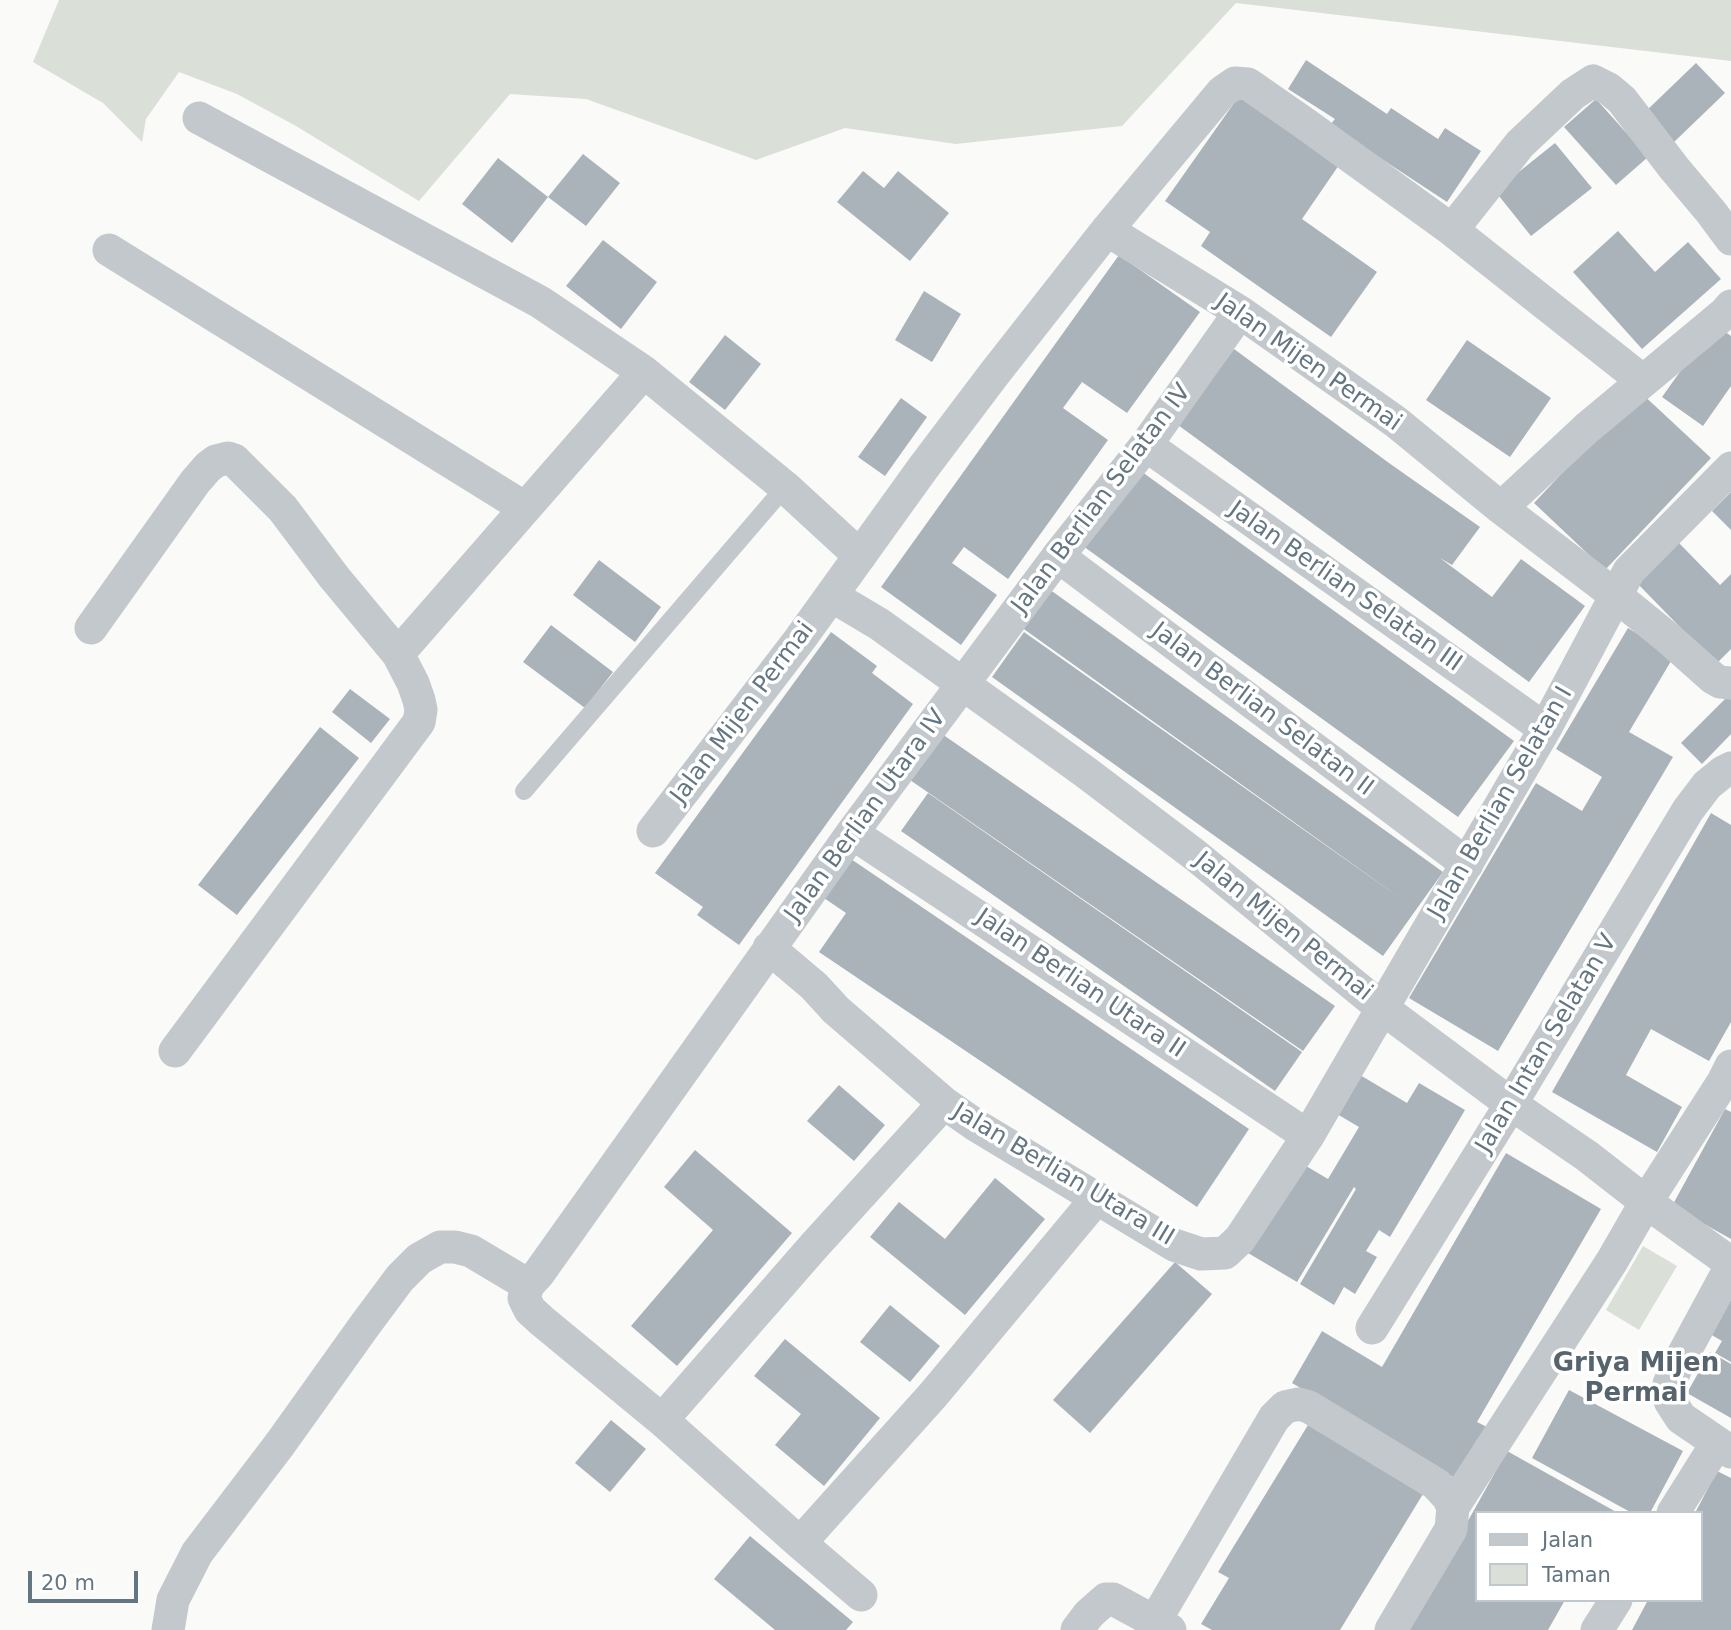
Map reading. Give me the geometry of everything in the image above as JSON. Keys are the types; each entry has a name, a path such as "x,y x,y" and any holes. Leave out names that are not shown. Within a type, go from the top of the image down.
{"street":[{"path":"1452,230 1520,144 1573,94 1593,81 1622,100 1731,239"},
{"name":"Jalan Mijen Permai","path":"653,831 832,596 931,457 1107,230 1222,92 1235,83 1248,85 1258,91 1452,230 1643,381"},
{"path":"199,118 540,302 644,372 785,487 860,556"},
{"name":"Jalan Mijen Permai","path":"1107,230 1240,313 1396,422 1501,508 1615,595 1713,678 1720,682 1731,682"},
{"path":"109,250 525,508"},
{"path":"1501,508 1587,428 1731,306"},
{"name":"Jalan Berlian Selatan IV","path":"963,684 1058,556 1146,445 1240,313"},
{"path":"398,654 644,372"},
{"name":"Jalan Berlian Selatan III","path":"1146,445 1545,729"},
{"path":"91,628 195,482 216,461 228,458 234,460 283,509 334,577 398,654 413,682 421,710 419,722 175,1051"},
{"path":"1615,595 1629,571 1731,468"},
{"name":"Jalan Berlian Selatan II","path":"1058,556 1467,864"},
{"name":"Jalan Berlian Selatan I","path":"1240,1239 1308,1136 1467,864 1545,729 1615,595"},
{"name":"Jalan Mijen Permai","path":"832,596 879,624 1083,771 1195,855 1382,1008 1731,1264"},
{"name":"Jalan Berlian Utara IV","path":"528,1285 852,833 963,684"},
{"name":"Jalan Intan Selatan V","path":"1372,1328 1688,810 1707,785 1731,768"},
{"name":"Jalan Berlian Utara II","path":"852,833 1308,1136"},
{"name":"Jalan Berlian Utara III","path":"769,948 814,986 836,1010 944,1102 977,1126 1174,1245 1201,1254 1225,1253 1240,1239"},
{"path":"1391,1630 1451,1529 1453,1507 1612,1262 1646,1202 1728,1078"},
{"path":"662,1420 944,1102"},
{"path":"800,1544 933,1395 1097,1198"},
{"path":"168,1630 173,1600 197,1553 400,1278 419,1259 440,1247 471,1251 528,1285 524,1298 530,1310 662,1420 861,1595"},
{"path":"1674,1511 1724,1448 1681,1418 1670,1401 1670,1384 1731,1264"},
{"path":"1077,1630 1089,1614 1106,1599 1120,1602 1162,1625 1274,1418 1285,1407 1299,1404 1309,1407 1436,1484 1453,1507"},
{"path":"1578,1630 1595,1602"},
{"path":"1597,1630 1615,1602"}],"lane":[{"path":"524,791 785,487"}],"green space":[{"path":"59,0 1731,0 1731,61 1236,3 1122,126 956,144 845,128 756,160 586,99 510,94 419,201 296,126 237,94 179,72 146,119 142,142 103,103 33,62"},
{"path":"1643,1246 1677,1266 1639,1330 1606,1310"}],"building":[{"path":"1306,60 1387,114 1391,108 1438,139 1445,128 1481,151 1447,202 1330,125 1335,119 1288,89"},
{"path":"1696,63 1725,93 1673,143 1644,113"},
{"path":"1239,96 1339,165 1302,219 1377,272 1331,337 1201,246 1210,232 1165,201"},
{"path":"1596,99 1648,157 1616,185 1564,127"},
{"path":"1555,143 1592,188 1531,236 1495,191"},
{"path":"583,154 620,183 586,226 548,197"},
{"path":"498,158 548,197 512,243 462,204"},
{"path":"863,171 884,188 898,171 949,213 910,261 837,202"},
{"path":"1618,231 1655,272 1688,242 1721,279 1642,349 1573,272"},
{"path":"603,240 657,282 621,329 566,286"},
{"path":"1119,255 1200,312 1127,413 1082,382 1063,408 1108,440 1008,579 964,547 952,563 997,595 961,645 881,587"},
{"path":"924,291 961,314 932,362 895,340"},
{"path":"1714,324 1731,336 1731,386 1703,426 1662,397"},
{"path":"725,335 761,364 725,410 689,382"},
{"path":"1467,340 1551,398 1510,457 1426,400"},
{"path":"1234,349 1480,527 1452,565 1440,558 1492,597 1521,559 1585,606 1529,682 1178,425"},
{"path":"1639,391 1711,458 1605,570 1534,503"},
{"path":"901,398 927,417 885,476 858,457"},
{"path":"1138,469 1514,741 1458,817 1083,546"},
{"path":"1731,492 1731,530 1712,511"},
{"path":"1679,543 1720,585 1731,574 1731,649 1716,664 1637,583"},
{"path":"599,560 661,607 635,642 573,595"},
{"path":"1049,589 1443,872 1383,956 992,677 1024,632 1403,900 1021,627"},
{"path":"551,625 613,672 585,708 523,662"},
{"path":"1628,628 1674,656 1629,732 1673,757 1498,1051 1409,998 1536,783 1582,811 1602,777 1556,749"},
{"path":"831,632 877,666 872,673 913,704 739,945 697,915 703,907 655,873"},
{"path":"350,689 390,719 371,743 332,712"},
{"path":"1731,693 1731,734 1702,764 1681,743"},
{"path":"320,727 359,758 237,915 198,885"},
{"path":"942,734 1335,1006 1303,1051 910,780"},
{"path":"928,793 1302,1052 1275,1091 901,831"},
{"path":"1711,813 1731,825 1731,1022 1709,1061 1651,1029 1626,1075 1682,1107 1657,1152 1552,1092"},
{"path":"848,857 1249,1129 1197,1207 819,952 846,913 821,896"},
{"path":"1360,1075 1407,1103 1419,1083 1465,1110 1390,1237 1379,1230 1366,1251 1377,1257 1355,1294 1344,1287 1334,1305 1300,1284 1356,1189 1354,1187 1297,1282 1248,1253 1301,1163 1328,1179 1359,1127 1337,1114"},
{"path":"839,1085 885,1125 854,1161 807,1121"},
{"path":"1725,1109 1731,1112 1731,1239 1672,1206"},
{"path":"695,1150 792,1233 677,1366 631,1326 713,1230 664,1187"},
{"path":"1506,1153 1601,1209 1477,1422 1489,1428 1458,1480 1292,1383 1322,1331 1382,1367"},
{"path":"995,1178 1045,1219 965,1315 870,1237 899,1202 945,1239"},
{"path":"1175,1262 1212,1294 1090,1433 1053,1400"},
{"path":"1731,1296 1731,1362 1715,1353 1722,1341 1710,1334"},
{"path":"890,1305 940,1346 910,1382 860,1342"},
{"path":"785,1339 880,1418 824,1486 775,1445 801,1414 754,1376"},
{"path":"1710,1352 1731,1364 1731,1418 1687,1393"},
{"path":"1569,1390 1683,1451 1651,1511 1628,1511 1532,1458"},
{"path":"611,1420 646,1449 610,1492 575,1463"},
{"path":"1308,1425 1423,1494 1340,1630 1212,1630 1201,1624 1229,1578 1218,1572"},
{"path":"1507,1451 1614,1511 1476,1511 1476,1602 1564,1602 1548,1630 1407,1630"},
{"path":"1717,1471 1731,1478 1731,1630 1632,1630 1647,1602 1703,1602 1703,1511 1696,1511"},
{"path":"750,1536 853,1622 846,1630 775,1630 714,1579"}],"district":[{"name":"Griya Mijen Permai","path":"1636,1379"}]}
